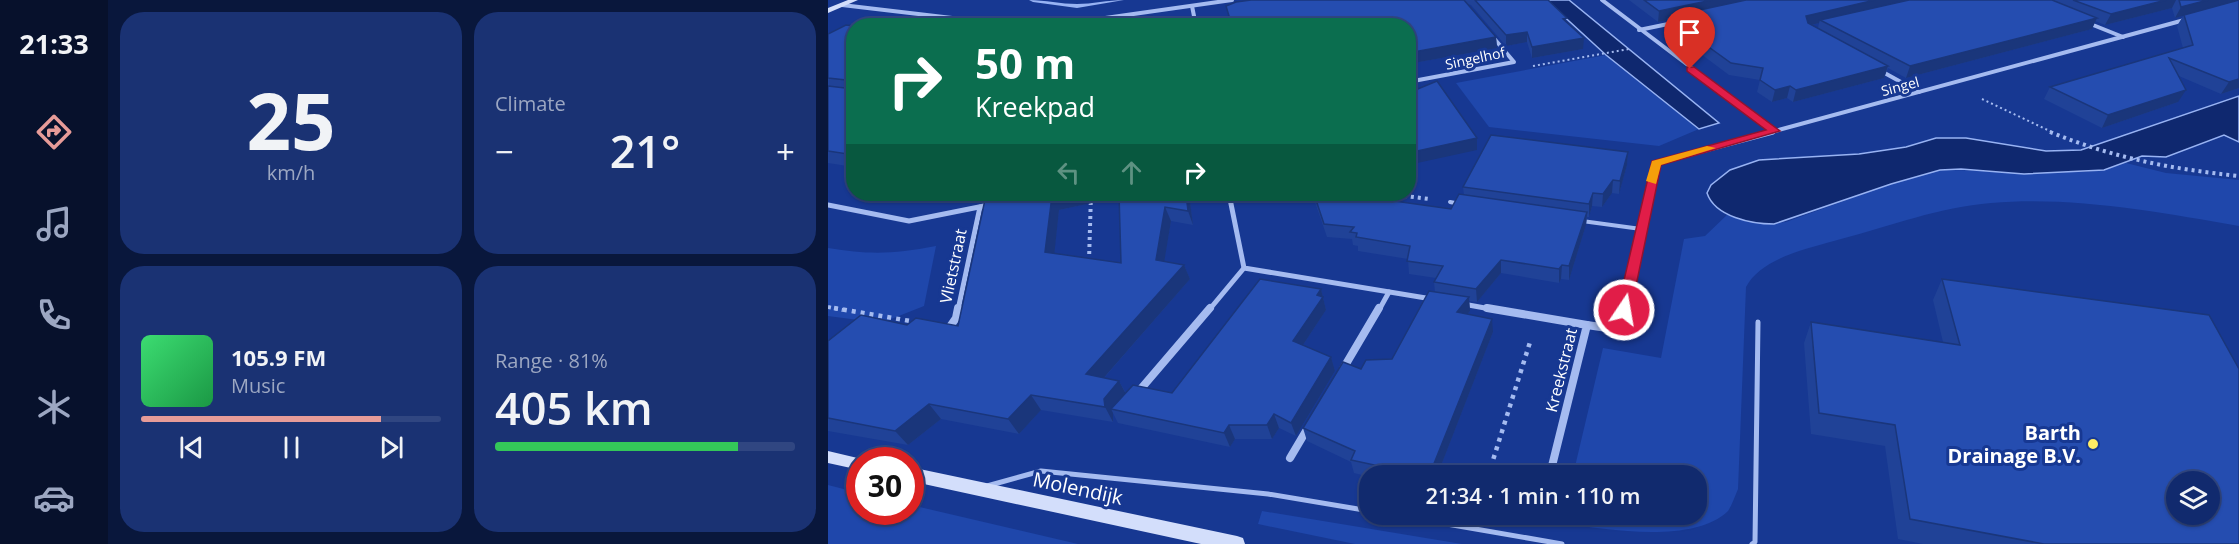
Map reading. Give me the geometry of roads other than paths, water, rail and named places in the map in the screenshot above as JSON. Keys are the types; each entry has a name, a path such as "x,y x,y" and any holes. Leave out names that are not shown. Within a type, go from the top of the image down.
{"street":[{"path":"828,11 854,0"},
{"path":"1106,18 1232,0"},
{"path":"1602,0 1775,131"},
{"path":"842,5 953,18"},
{"path":"1192,6 1194,18"},
{"name":"Singel","path":"1641,229 1656,163 2197,16"},
{"path":"2082,20 2123,37"},
{"path":"1639,30 1674,22"},
{"name":"Singelhof","path":"1416,80 1514,62 1491,35"},
{"path":"1878,69 1919,92"},
{"path":"1230,201 1244,268"},
{"name":"Vlietstraat","path":"828,206 909,220 1002,202"},
{"name":"Vlietstraat","path":"949,328 956,318 980,207"},
{"path":"1587,325 1620,330 1641,229"},
{"path":"1244,268 1435,299"},
{"path":"1132,400 1244,268"},
{"path":"1336,380 1389,292"},
{"name":"Kreekstraat","path":"1458,303 1587,325 1552,465"},
{"path":"1290,458 1313,418"},
{"path":"828,457 846,461"},
{"name":"Molendijk","path":"924,477 1238,544"}],"lane":[{"path":"1450,202 1461,204"},
{"path":"1574,219 1641,229"},
{"path":"1752,544 1755,542 1758,322"},
{"path":"978,489 1041,471 1268,494 1359,509"},
{"path":"1452,525 1562,544"}],"waterway":[{"path":"1033,0 1077,6 1120,0"}],"place":[{"name":"Barth Drainage B.V.","path":"2093,444"}]}
